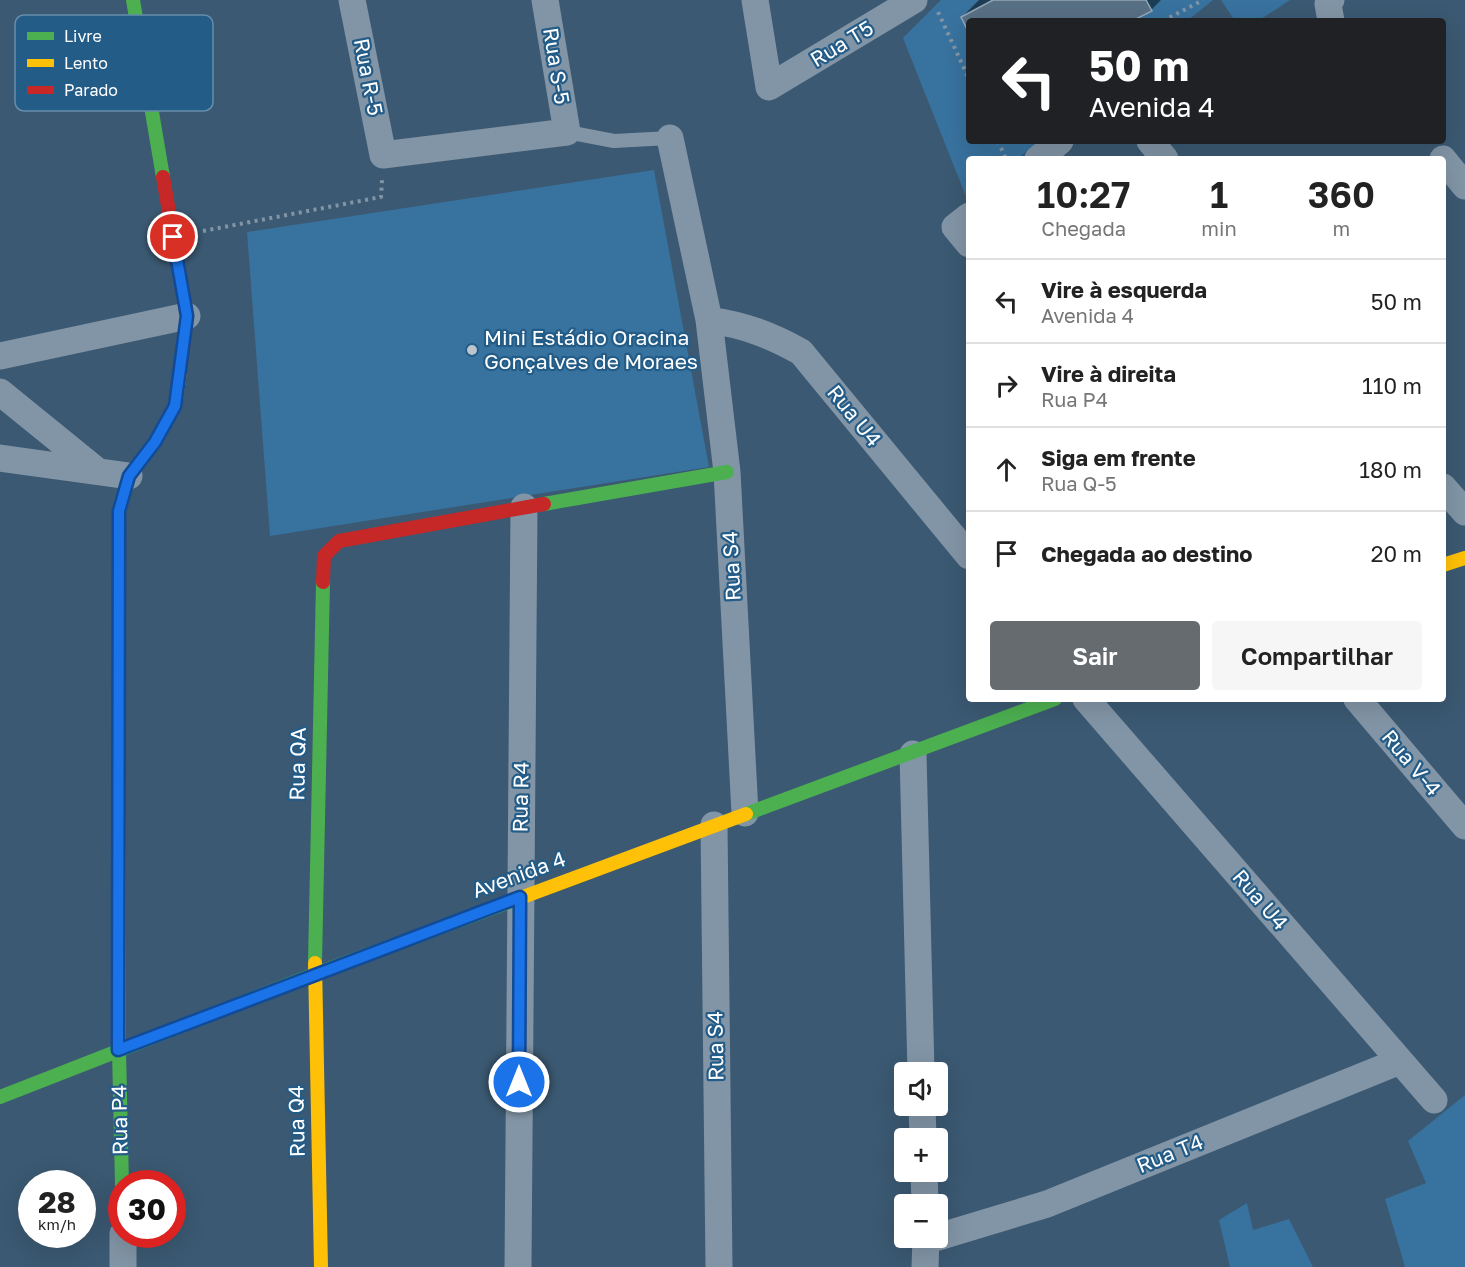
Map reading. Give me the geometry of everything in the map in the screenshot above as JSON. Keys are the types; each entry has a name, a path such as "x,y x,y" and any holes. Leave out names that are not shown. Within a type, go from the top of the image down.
{"street":[{"name":"Rua P4","path":"132,0 135,15"},
{"name":"Rua R-5","path":"352,0 383,155"},
{"name":"Rua S-5","path":"545,0 567,132"},
{"name":"Rua T5","path":"754,0 770,87 925,5"},
{"path":"1330,18 1328,4 1331,0"},
{"name":"Rua P4","path":"122,1170 118,1050 119,511 129,476 155,442 175,406 187,316 151,111"},
{"path":"383,155 567,132"},
{"name":"Rua S4","path":"670,138 709,320 727,472 745,813"},
{"path":"1042,156 1056,144"},
{"path":"1152,144 1162,156"},
{"path":"1430,144 1440,156"},
{"path":"1446,163 1465,186"},
{"path":"0,356 187,316"},
{"name":"Rua U4","path":"709,320 739,324 772,335 801,352 966,552"},
{"path":"0,392 96,470"},
{"path":"0,458 129,476"},
{"path":"524,507 727,472"},
{"path":"1446,490 1465,512"},
{"name":"Rua QA","path":"315,974 324,556 339,541 524,507"},
{"name":"Rua R4","path":"518,1267 524,507"},
{"path":"1446,564 1465,558"},
{"name":"Avenida 4","path":"0,1097 315,974 745,813 913,754 1046,702"},
{"name":"Rua U4","path":"1089,702 1434,1100"},
{"name":"Rua V-4","path":"1360,702 1465,826"},
{"path":"913,754 921,1062"},
{"name":"Rua S4","path":"714,825 719,1267"},
{"name":"Rua Q4","path":"315,974 321,1267"},
{"name":"Rua T4","path":"948,1233 1047,1204 1400,1061"},
{"path":"123,1248 123,1267"},
{"name":"Rua T4","path":"925,1267 929,1248"}],"lane":[{"path":"567,132 614,141 670,138"}],"path":[{"path":"1168,18 1203,0"},
{"path":"925,5 966,74"},
{"path":"173,237 381,197 383,155"}],"shaded area":[{"path":"941,0 1213,0 1191,18 966,18 966,144 1035,144 1021,156 966,156 966,196 903,38"},
{"path":"1221,0 1290,0 1263,18 1233,18"},
{"name":"Mini Estádio Oracina Gonçalves de Moraes","path":"654,170 709,467 270,536 247,232"},
{"path":"1465,1095 1465,1267 1405,1267 1385,1199 1426,1183 1408,1141"},
{"path":"1247,1203 1253,1230 1289,1219 1313,1267 1230,1267 1219,1220"}],"building":[{"path":"993,0 1146,0 1152,11 1138,18 966,18 966,27 961,17"}],"traffic: fast":[{"path":"133,0 136,15"},
{"path":"152,111 163,177"},
{"path":"544,504 727,472"},
{"path":"315,963 323,582"},
{"path":"746,814 1047,702"},
{"path":"119,706 119,1050 122,1170"},
{"path":"0,1097 315,974 523,897"}],"traffic: slow":[{"path":"119,706 119,511 129,476 155,442 175,406 180,372"},
{"path":"1446,564 1465,558"},
{"path":"523,897 746,814"},
{"path":"315,963 321,1267"}],"traffic: jam":[{"path":"163,177 187,316 180,372"},
{"path":"323,582 324,556 339,541 544,504"}],"place":[{"name":"Mini Estádio Oracina Gonçalves de Moraes","path":"472,350"}],"route":[{"path":"173,237 187,316 183,363 175,406 155,442 129,476 119,511 118,1050 520,897 519,1082"}]}
